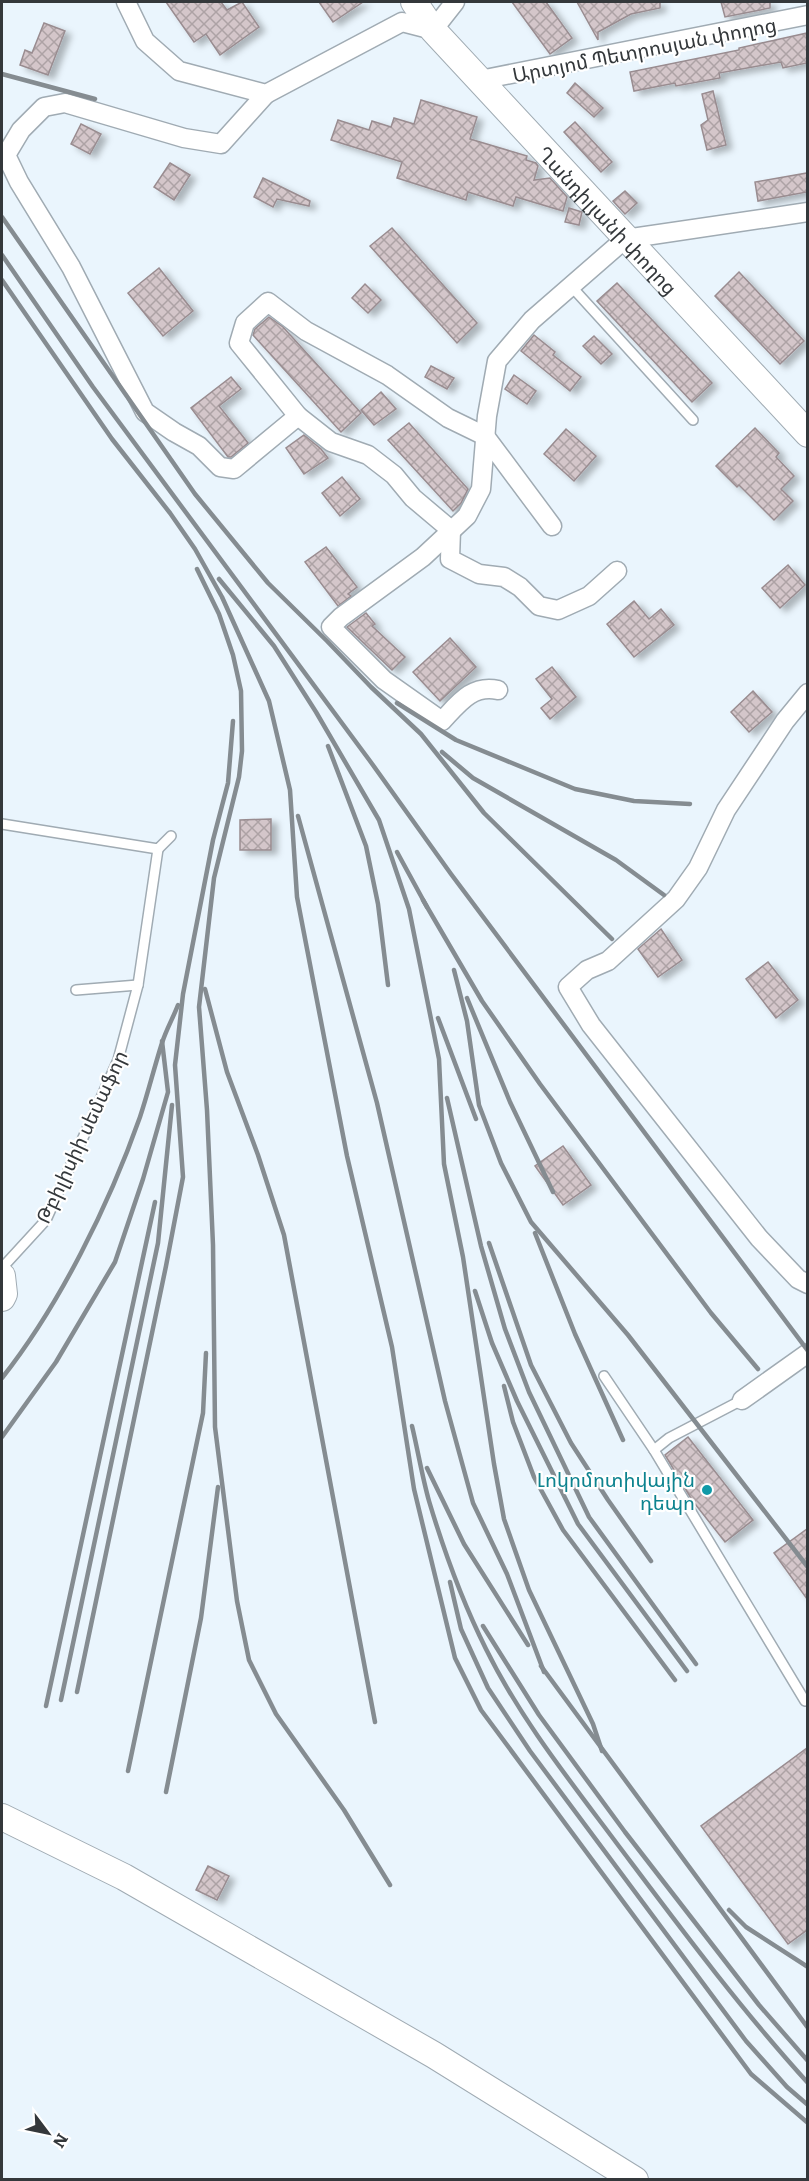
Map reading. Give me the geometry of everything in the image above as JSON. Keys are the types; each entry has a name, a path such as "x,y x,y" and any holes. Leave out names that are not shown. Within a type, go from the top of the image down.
{"street":[{"path":"126,2 145,41 179,71 266,94"},
{"name":"Ղանդիլյանի փողոց","path":"414,2 433,30 807,434"},
{"path":"298,416 234,469 220,467 199,446 146,412 71,267 6,155 21,130 44,107 65,103 184,138 221,144 266,94 402,22 433,30 455,2"},
{"name":"Արտյոմ Պետրոսյան փողոց","path":"480,80 807,15"},
{"path":"498,690 487,687 469,693 442,721 384,680 331,627 341,617 423,556 467,516 481,489 485,436 497,361 532,320 625,238 807,212"},
{"path":"451,530 413,498 394,475 368,455 331,442 298,416 238,343 245,323 268,303 306,331 387,375 448,418 485,436 552,526"},
{"path":"451,530 450,559 479,574 504,578 520,587 539,606 558,610 590,596 616,571"},
{"path":"807,693 785,721 726,810 698,868 676,899 608,961 587,970 568,987 591,1025 759,1238 798,1279 807,1284"},
{"path":"2,1276 2,1298"},
{"path":"742,1400 807,1353"},
{"path":"2,1816 155,1894 434,2055 635,2180"}],"lane":[{"path":"571,286 693,420"},
{"path":"2,824 158,849 171,836"},
{"name":"Թբիլիսիի սեմաֆոր","path":"2,1268 46,1220 118,1060 138,985 158,849"},
{"path":"76,990 138,985"},
{"path":"604,1376 654,1450 805,1701"},
{"path":"654,1450 669,1438 742,1400"}],"building":[{"path":"166,2 221,2 227,10 242,2 259,27 220,55 206,34 194,42"},
{"path":"319,2 363,2 333,22"},
{"path":"512,2 546,2 572,38 550,54"},
{"path":"577,2 660,2 660,8 631,14 598,32 598,40"},
{"path":"721,2 770,2 770,8 725,17"},
{"path":"44,23 65,31 48,75 20,65 25,50 32,53"},
{"path":"807,33 807,63 783,68 781,62 719,73 720,78 634,91 630,72 739,50 739,48"},
{"path":"575,83 603,108 594,117 567,93"},
{"path":"713,91 726,145 707,150 701,125 708,120 702,94"},
{"path":"421,100 477,117 470,139 527,156 526,160 536,163 538,166 534,180 550,178 567,197 563,211 516,197 513,206 468,192 466,200 397,178 402,162 331,140 338,120 369,130 372,121 391,127 394,118 414,124"},
{"path":"575,122 612,162 601,172 564,132"},
{"path":"81,124 101,134 90,154 71,144"},
{"path":"170,163 190,175 174,200 154,187"},
{"path":"807,173 807,192 758,201 755,182"},
{"path":"263,178 310,201 309,206 277,199 273,207 254,197"},
{"path":"625,191 637,203 625,214 613,201"},
{"path":"569,208 582,212 579,225 565,222"},
{"path":"392,228 477,323 457,343 370,246"},
{"path":"159,268 193,311 163,336 128,293"},
{"path":"739,272 804,341 780,364 715,296"},
{"path":"617,283 712,383 692,402 597,301"},
{"path":"365,284 381,300 368,313 352,298"},
{"path":"269,317 283,327 361,413 341,432 253,335 255,329"},
{"path":"534,335 555,352 553,355 581,377 570,391 521,351"},
{"path":"594,336 612,354 601,364 583,346"},
{"path":"431,366 454,378 447,389 425,377"},
{"path":"514,375 536,391 527,404 505,389"},
{"path":"231,377 241,389 219,406 248,443 228,457 191,408"},
{"path":"381,392 396,409 374,425 361,410"},
{"path":"409,423 468,489 461,503 453,511 388,440"},
{"path":"755,428 779,453 776,457 794,476 781,489 793,501 774,520 716,466"},
{"path":"566,429 596,456 574,481 544,454"},
{"path":"304,435 328,458 304,474 286,448"},
{"path":"342,477 360,499 340,516 322,493"},
{"path":"326,547 357,587 348,594 351,596 338,606 305,562"},
{"path":"788,565 805,585 780,608 762,588"},
{"path":"634,601 649,619 661,609 674,625 634,657 607,624"},
{"path":"366,613 375,624 372,626 405,657 392,670 347,627"},
{"path":"450,638 476,667 440,701 413,672"},
{"path":"552,667 576,697 550,719 541,708 552,699 536,679"},
{"path":"753,691 772,712 749,732 731,712"},
{"path":"271,819 271,850 240,850 240,820"},
{"path":"661,929 682,960 658,977 638,949"},
{"path":"768,962 798,1000 776,1018 746,979"},
{"path":"563,1146 591,1185 563,1205 535,1166"},
{"name":"Լոկոմոտիվային դեպո","path":"688,1437 753,1520 725,1542 692,1500 665,1455"},
{"path":"807,1529 807,1599 774,1553"},
{"path":"807,1748 807,1930 788,1944 701,1826"},
{"path":"208,1866 229,1876 217,1900 196,1890"}],"railway":[{"path":"2,74 95,99"},
{"path":"2,217 195,494 268,583 421,734 484,813 612,939"},
{"path":"2,255 93,387 451,874 808,1351"},
{"path":"2,280 112,439 195,549 222,597 269,701 290,790 297,897 347,1156 392,1347 414,1489 455,1658 481,1710 751,2074 808,2123"},
{"path":"197,569 219,614 233,655 241,691 242,751 239,777 214,878 199,1007 207,1110 213,1245 215,1427 237,1601 249,1660 276,1714 344,1810 390,1885"},
{"path":"219,579 274,646 316,712 379,820 409,909 439,1059 444,1164 463,1257 504,1519 529,1590 593,1724 602,1751"},
{"path":"397,703 456,740 575,789 634,801 690,804"},
{"path":"77,1692 183,1177 175,1065 183,994 213,840 228,783 233,721"},
{"path":"328,746 366,846 378,904 388,985"},
{"path":"442,752 473,778 616,860 664,895"},
{"path":"298,816 377,1103 445,1401 473,1503 507,1574 544,1672"},
{"path":"397,852 427,907"},
{"path":"423,900 482,1001 540,1084 711,1313 758,1369"},
{"path":"454,970 467,1021 479,1105 501,1163 531,1222 628,1335 807,1566"},
{"path":"205,989 227,1072 258,1155 284,1235 375,1722"},
{"path":"467,998 510,1102 553,1192"},
{"path":"2,1378 23,1350 63,1287 98,1219 128,1151 164,1038 178,1005"},
{"path":"438,1018 476,1119"},
{"path":"2,1437 56,1362 115,1262 143,1179 168,1092 162,1041"},
{"path":"447,1098 481,1246 505,1329 529,1392 589,1517 696,1664"},
{"path":"61,1700 158,1243 172,1105"},
{"path":"46,1706 155,1202"},
{"path":"535,1233 575,1334 623,1440"},
{"path":"489,1243 531,1365 571,1443 651,1561"},
{"path":"475,1291 492,1343 517,1401 578,1524 687,1671"},
{"path":"128,1771 203,1413 206,1353"},
{"path":"504,1386 513,1422 534,1477 563,1530 675,1680"},
{"path":"412,1426 429,1501 454,1576 486,1649 515,1701 565,1774 687,1936 734,1996 808,2083"},
{"path":"427,1468 464,1544 528,1645"},
{"path":"166,1792 201,1618 218,1487"},
{"path":"450,1582 461,1629 488,1688 530,1751 746,2041 787,2087 808,2105"},
{"path":"483,1626 539,1715 625,1832 759,2005 808,2061"},
{"path":"541,1666 808,2028"},
{"path":"729,1910 746,1927 808,1967"}],"place":[{"name":"Լոկոմոտիվային դեպո","path":"707,1490"}]}
